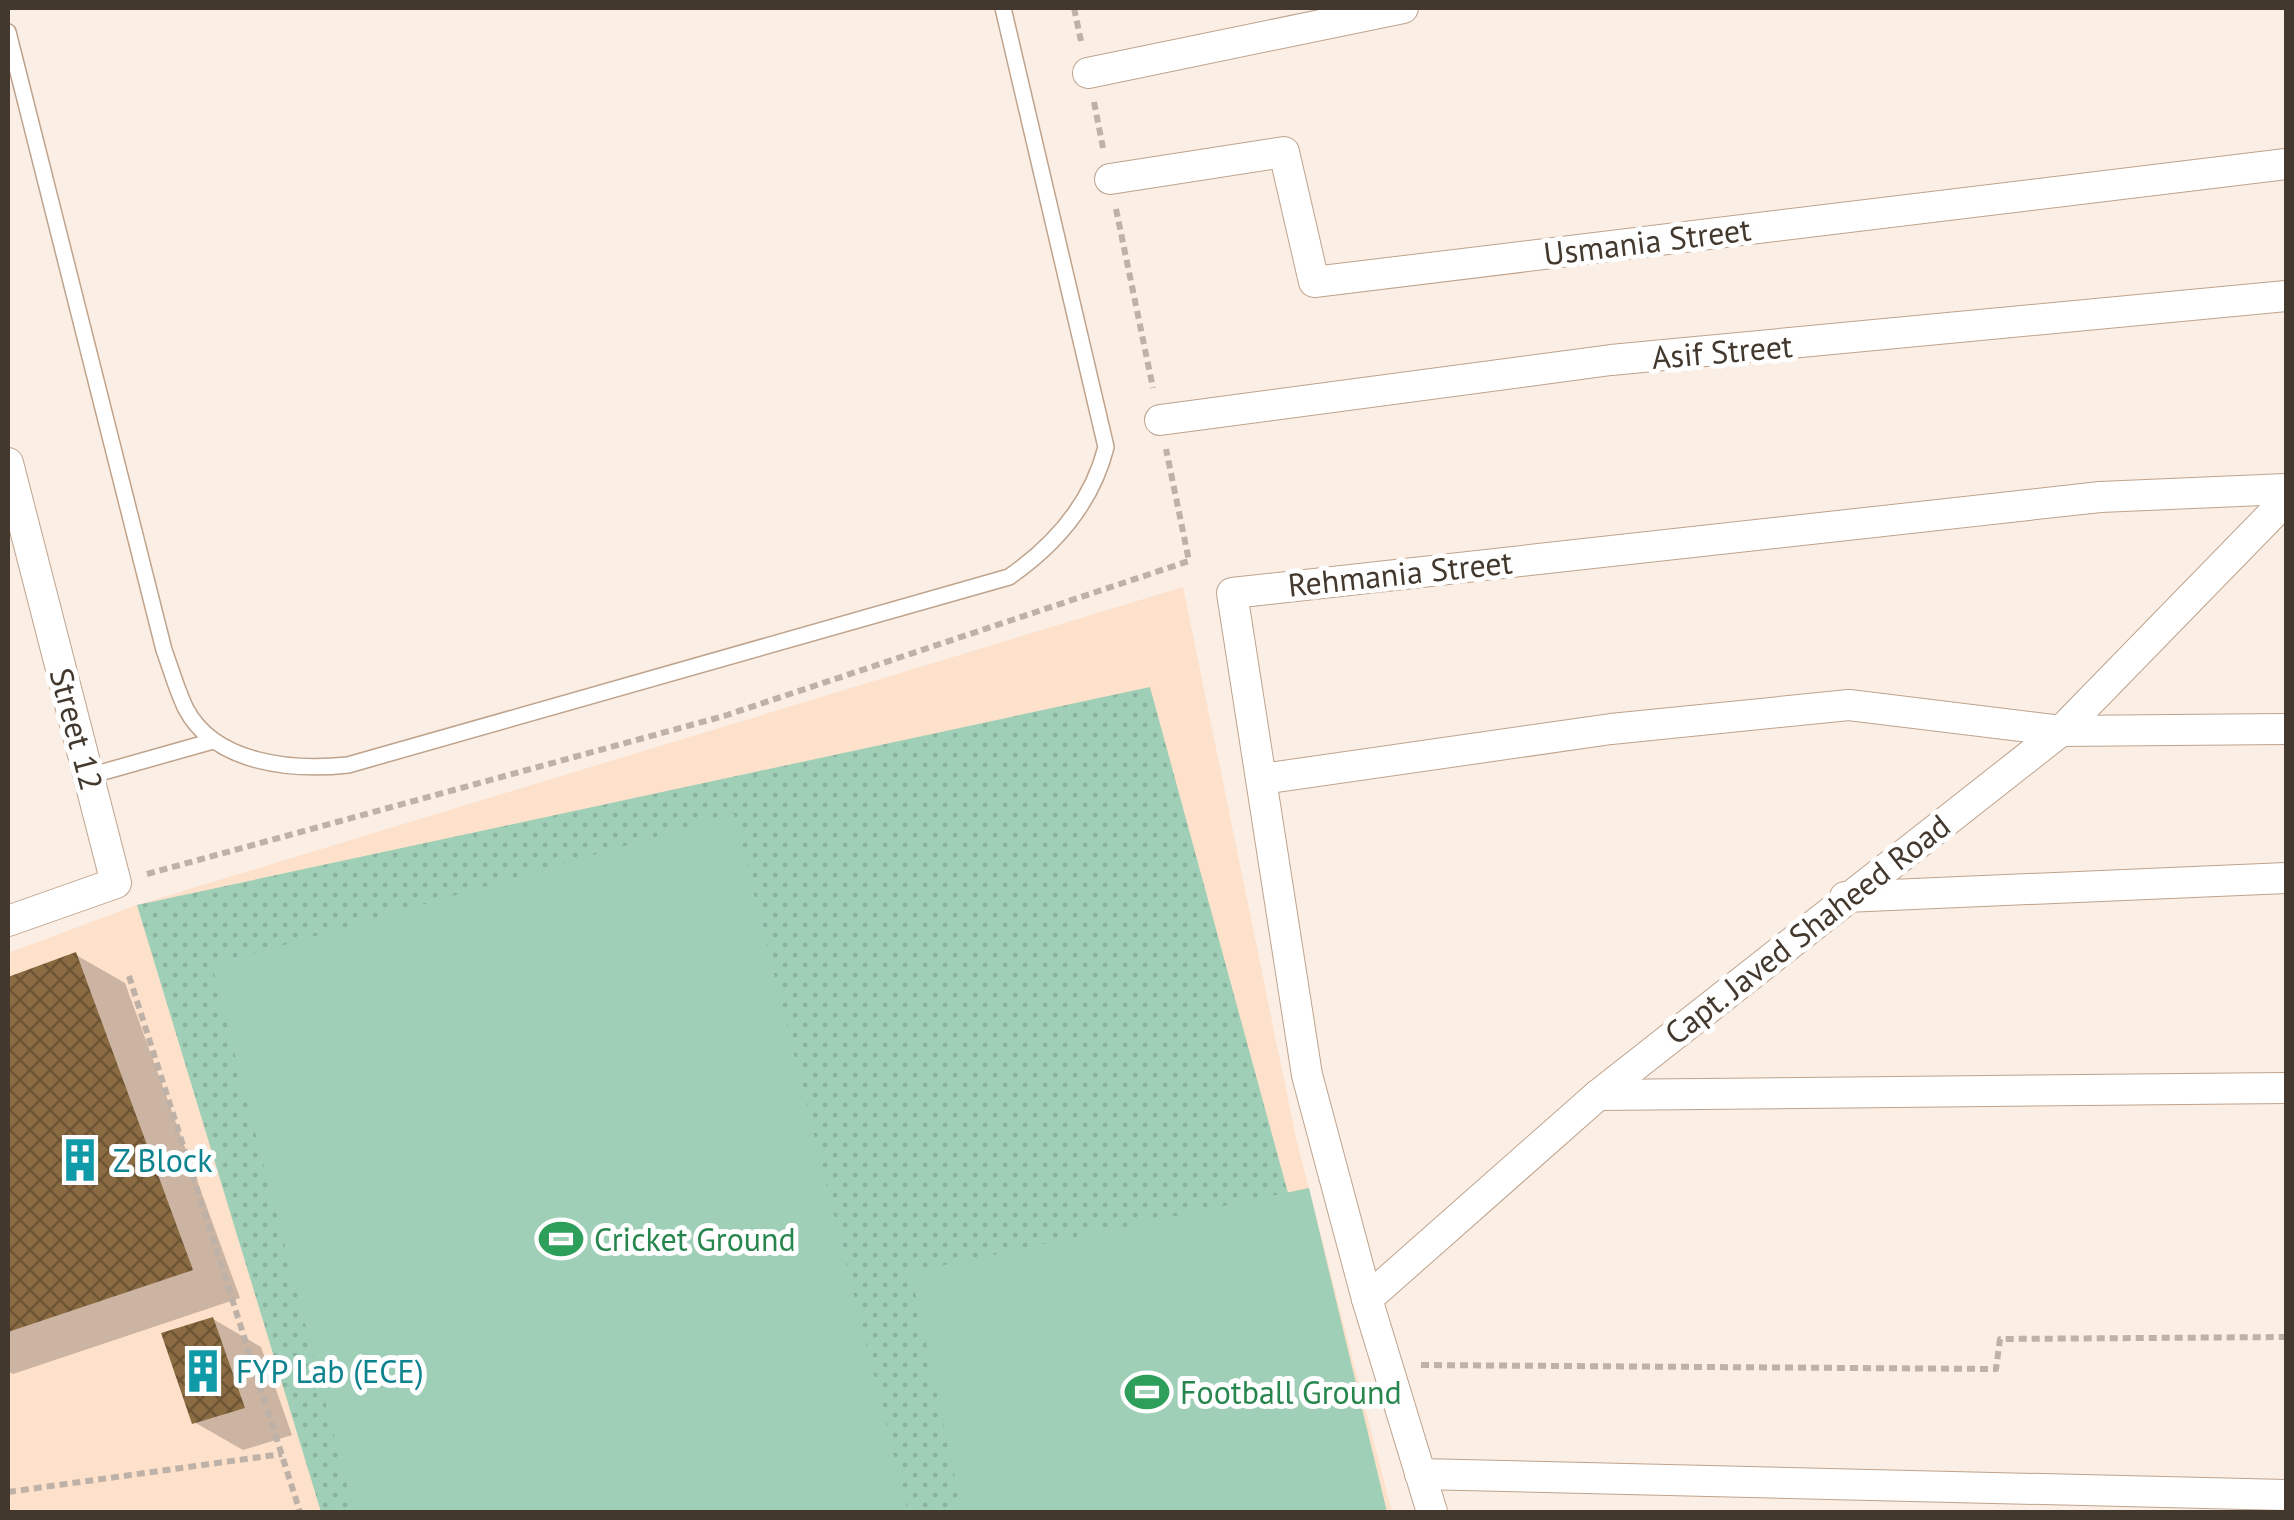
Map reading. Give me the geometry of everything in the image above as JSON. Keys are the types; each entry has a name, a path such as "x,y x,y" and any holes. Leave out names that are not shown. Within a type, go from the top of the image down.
{"street":[{"path":"1088,73 1403,8"},
{"name":"Usmania Street","path":"1110,180 1284,152 1314,282 2286,164"},
{"name":"Asif Street","path":"1160,420 1611,360 2286,296"},
{"name":"Street 12","path":"8,463 116,883"},
{"name":"Rehmania Street","path":"1367,1299 1306,1074 1232,592 2044,502 2286,489"},
{"name":"Capt. Javed Shaheed Road","path":"1367,1299 1598,1095 1845,897 2062,731 2286,500"},
{"path":"1262,779 1611,729 1849,705 2062,731 2286,729"},
{"path":"1845,897 2286,878"},
{"path":"8,921 116,883"},
{"path":"1598,1095 2286,1088"},
{"path":"1367,1299 1432,1512"},
{"path":"1420,1474 2286,1494"}],"lane":[{"path":"8,32 164,650 187,711 213,741 301,770 348,765 1009,577 1050,549 1099,476 1106,447 1003,8"},
{"path":"89,776 213,741"}],"path":[{"path":"116,883 724,716 1189,560 1074,8"},
{"path":"129,976 300,1512"},
{"path":"1390,1365 1996,1369 2000,1339 2286,1337"},
{"path":"8,1492 282,1454"}],"shaded area":[{"path":"1183,587 1296,1138 1392,1512 8,1512 8,953 137,905"}],"green space":[{"path":"1150,687 1375,1512 321,1512 137,905"},
{"name":"Cricket Ground","path":"734,814 908,1512 354,1512 212,966"},
{"name":"Football Ground","path":"1309,1188 1387,1512 962,1512 911,1272"}],"building":[{"name":"Z Block","path":"76,952 193,1270 8,1332 8,977"},
{"name":"FYP Lab (ECE)","path":"213,1317 245,1408 192,1424 161,1333"}],"place":[{"name":"Z Block","path":"80,1160"},
{"name":"Cricket Ground","path":"561,1239"},
{"name":"FYP Lab (ECE)","path":"203,1371"},
{"name":"Football Ground","path":"1147,1392"}]}
